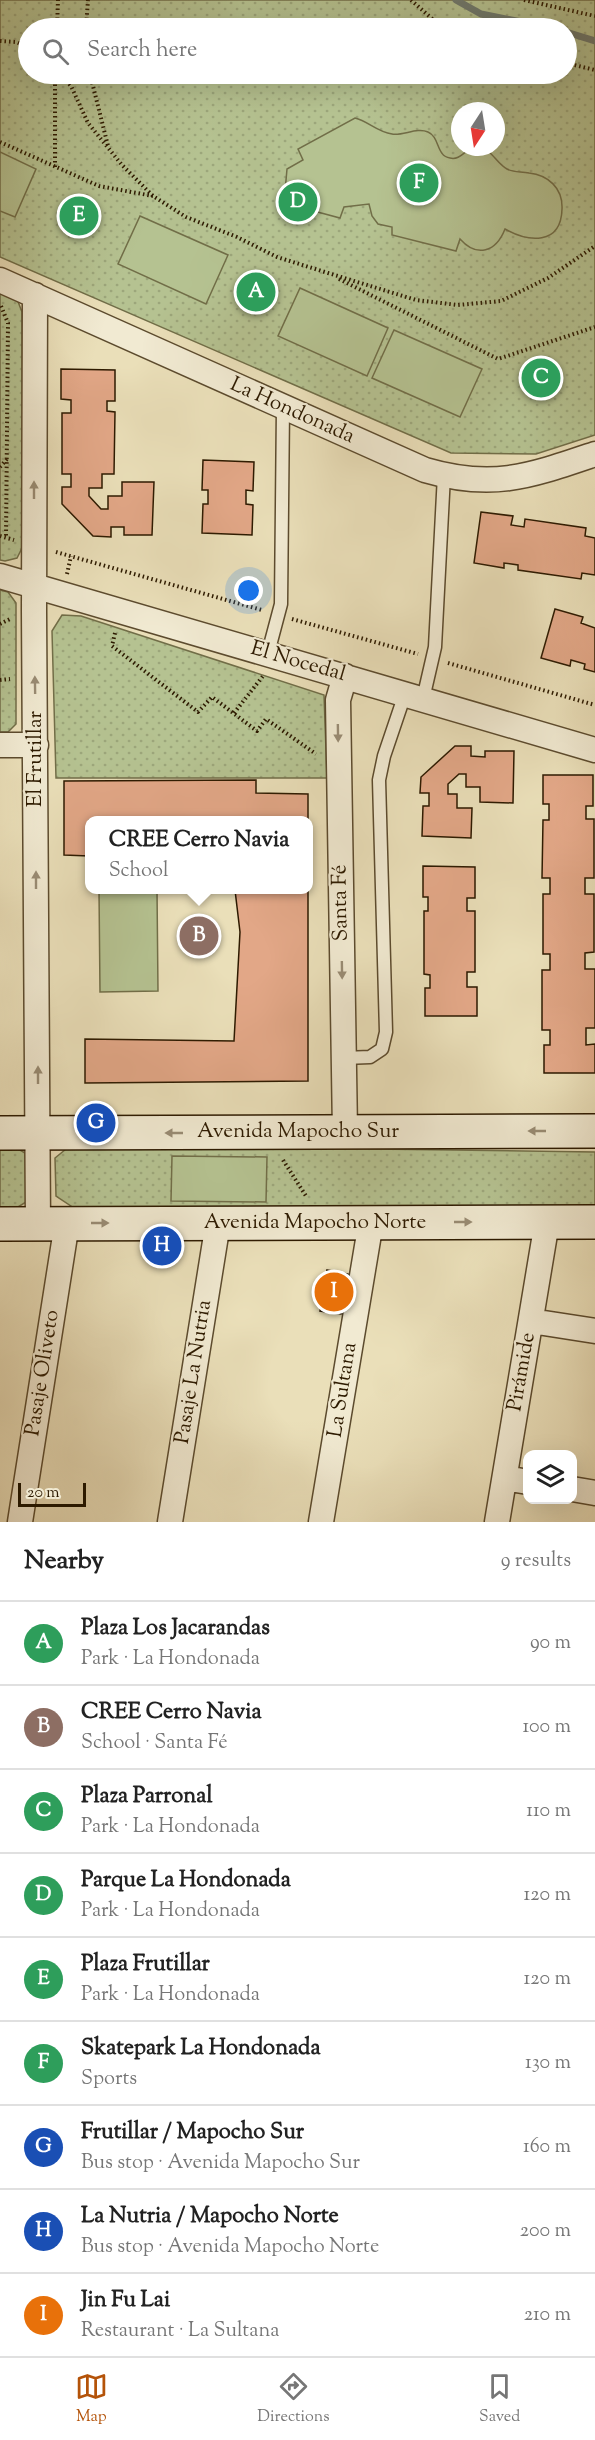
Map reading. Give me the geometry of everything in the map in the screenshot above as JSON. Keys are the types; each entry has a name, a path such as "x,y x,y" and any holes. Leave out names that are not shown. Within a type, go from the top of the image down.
{"street":[{"name":"La Hondonada","path":"0,280 405,463 444,476 468,480 515,479 595,454"},
{"name":"El Frutillar","path":"35,295 34,586 38,1133 52,1223"},
{"name":"El Nocedal","path":"0,576 268,662 345,676 595,750"},
{"name":"Santa Fé","path":"345,676 338,700 345,1132"},
{"path":"0,745 36,745"},
{"name":"Avenida Mapocho Sur","path":"0,1133 595,1131"},
{"name":"La Sultana","path":"321,1522 370,1222"},
{"name":"Pirámide","path":"497,1522 516,1480 531,1321 548,1222"},
{"name":"Avenida Mapocho Norte","path":"0,1224 595,1222"},
{"name":"Pasaje Oliveto","path":"20,1522 52,1223"},
{"name":"Pasaje La Nutria","path":"170,1522 219,1223"},
{"path":"531,1321 595,1331"},
{"path":"577,1490 595,1493"}],"lane":[{"path":"268,662 281,604 283,407"},
{"path":"344,1058 370,1057 382,1049 386,1032 379,780 384,756 432,658 435,647 444,476"}],"path":[{"path":"57,18 58,0"},
{"path":"87,18 88,0"},
{"path":"411,0 431,18"},
{"path":"524,0 595,16"},
{"path":"0,41 18,43"},
{"path":"577,66 595,70"},
{"path":"55,84 55,166"},
{"path":"69,84 88,123 122,165 153,196 186,217 237,237 277,257 328,273 416,300 458,305 501,301 548,278 595,246"},
{"path":"93,84 109,149"},
{"path":"0,142 99,186 153,196"},
{"path":"328,273 498,359 595,327"},
{"path":"0,304 8,323 6,538"},
{"path":"0,467 7,459"},
{"path":"0,536 595,705"},
{"path":"0,624 10,619"},
{"path":"116,626 112,646 198,712 212,697 257,731 266,719 320,756"},
{"path":"234,713 268,662"},
{"path":"0,680 10,679"},
{"path":"280,1132 280,1155 310,1202 310,1223"}],"green space":[{"path":"0,0 595,0 595,435 536,454 451,453 0,257"},
{"path":"355,118 392,134 419,130 428,132 435,138 442,154 446,157 493,156 510,170 536,174 548,180 560,195 562,209 560,221 556,230 542,238 523,237 505,229 497,243 486,250 473,249 460,239 456,251 392,235 392,227 378,224 372,216 369,204 344,207 340,218 284,203 287,169 303,160 298,149"},
{"path":"0,152 36,169 15,217 0,211"},
{"path":"140,216 228,255 206,304 118,264"},
{"path":"300,288 388,328 367,376 278,336"},
{"path":"0,293 17,299 22,312 23,546 17,558 5,561 0,560"},
{"path":"394,330 482,369 460,417 372,378"},
{"path":"0,590 8,592 16,603 16,724 8,732 0,732"},
{"path":"62,615 81,616 324,695 327,778 56,778 52,631"},
{"path":"99,894 157,894 158,991 100,992"},
{"path":"71,1145 595,1152 595,1206 74,1208 56,1196 55,1158"},
{"path":"0,1147 15,1147 30,1156 31,1199 18,1207 0,1207"},
{"path":"172,1156 267,1157 266,1202 171,1201"}],"building":[{"path":"61,369 115,370 115,401 107,401 107,411 115,412 114,474 102,474 102,488 89,488 89,496 101,509 108,509 108,496 122,496 122,482 154,482 152,535 124,535 124,527 111,527 111,537 93,536 62,504 62,487 71,487 71,474 62,474 62,413 71,413 71,400 61,399"},
{"path":"203,460 254,462 253,491 246,490 246,504 253,505 252,535 202,533 203,504 208,504 208,490 202,490"},
{"path":"481,512 513,516 511,525 524,527 525,519 586,528 585,536 595,538 595,575 582,573 581,579 518,570 518,565 504,563 504,568 474,563"},
{"path":"555,609 583,617 581,623 595,628 595,672 584,669 585,664 571,660 570,666 541,658"},
{"path":"455,746 471,746 471,756 485,757 485,751 514,751 513,803 480,802 480,787 466,787 466,774 459,774 448,784 448,794 457,794 457,808 472,808 471,838 422,836 423,806 429,806 429,793 420,793 421,777"},
{"path":"543,775 593,775 593,806 586,806 586,819 594,819 594,878 585,878 585,894 594,894 594,952 585,953 585,969 595,969 595,1028 586,1028 586,1045 595,1044 595,1073 544,1073 544,1045 550,1045 550,1030 542,1030 542,970 550,970 550,954 543,954 543,894 550,894 550,878 542,878 543,820 549,820 549,804 543,804"},
{"path":"256,780 256,793 308,794 308,816 85,816 85,856 64,855 64,781"},
{"path":"423,866 475,867 475,898 467,898 467,911 475,911 475,972 467,972 467,987 477,987 477,1016 425,1016 425,988 430,988 430,975 424,974 424,911 428,911 428,897 423,897"},
{"path":"235,894 308,894 308,1081 85,1083 85,1039 234,1041 240,932"},
{"path":"327,1270 348,1274 341,1314 320,1311"}],"waterway":[{"path":"456,0 481,14 501,18"},
{"path":"577,35 595,41"}],"place":[{"name":"Skatepark La Hondonada","path":"419,183"},
{"name":"Parque La Hondonada","path":"298,202"},
{"name":"Plaza Frutillar","path":"79,216"},
{"name":"Plaza Los Jacarandas","path":"256,292"},
{"name":"Plaza Parronal","path":"541,378"},
{"name":"CREE Cerro Navia","path":"199,936"},
{"name":"Frutillar / Mapocho Sur","path":"96,1123"},
{"name":"La Nutria / Mapocho Norte","path":"162,1246"},
{"name":"Jin Fu Lai","path":"334,1292"}]}
